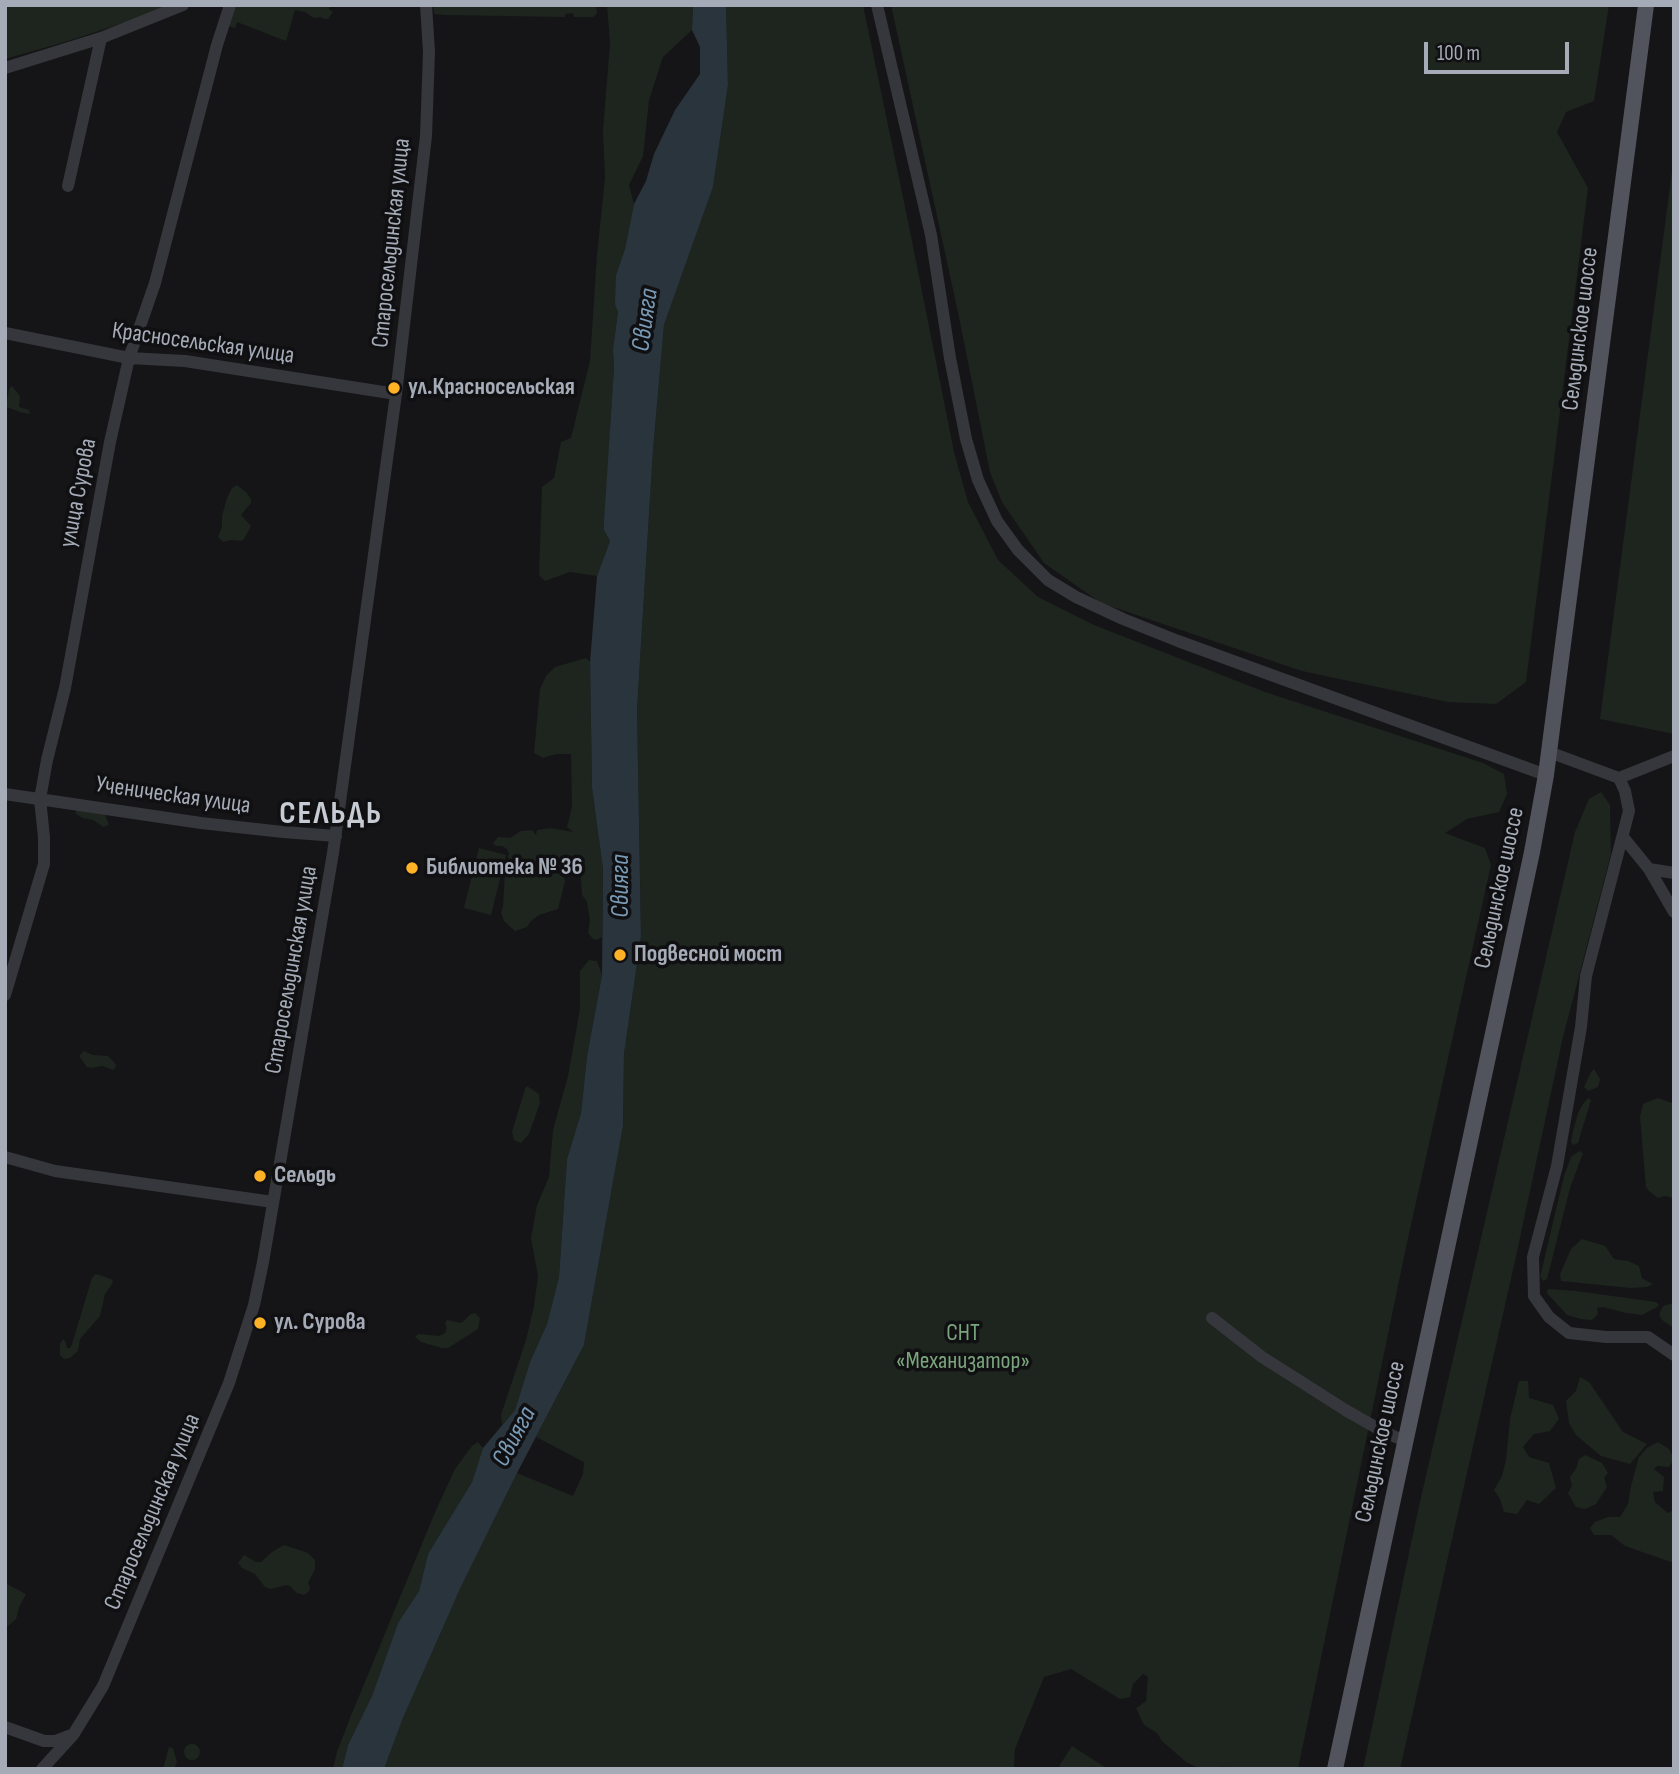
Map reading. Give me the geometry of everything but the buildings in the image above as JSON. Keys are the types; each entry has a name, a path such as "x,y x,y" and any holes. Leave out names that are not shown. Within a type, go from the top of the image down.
{"main road":[{"name":"Сельдинское шоссе","path":"1335,1769 1532,852 1546,775 1646,5"}],"street":[{"path":"5,68 101,38 183,5"},
{"name":"улица Сурова","path":"5,995 44,864 40,799 65,688 103,476 129,358 155,283 217,45 230,5"},
{"name":"Старосельдинская улица","path":"42,1769 73,1735 103,1686 229,1383 254,1305 336,836 396,394 426,136 429,52 426,5"},
{"path":"877,5 931,235 966,439 978,480 997,521 1018,550 1048,580 1076,597 1123,619 1546,775"},
{"path":"68,186 101,38"},
{"name":"Красносельская улица","path":"5,333 129,358 185,361 396,394"},
{"path":"136,339 149,354 159,360"},
{"path":"1549,752 1619,778 1674,756"},
{"path":"1619,778 1629,811 1586,976 1581,1027 1557,1166 1533,1257 1534,1296 1549,1317 1569,1333 1606,1337 1648,1337 1674,1355"},
{"name":"Ученическая улица","path":"5,794 201,823 336,836"},
{"path":"1623,837 1649,869 1674,912"},
{"path":"1649,869 1674,873"},
{"path":"5,1157 55,1171 273,1202"},
{"path":"1212,1318 1272,1363 1347,1411 1405,1441"},
{"path":"5,1727 44,1741 55,1741 73,1735"}],"green space":[{"path":"5,5 168,5 132,20 5,59"},
{"path":"235,5 330,5 329,9 333,12 325,19 314,18 295,10 286,41 237,22 235,28 228,26"},
{"path":"433,5 596,5 597,13 593,17 574,17 573,13 565,14 565,17 445,15 434,14"},
{"path":"607,5 693,5 692,30 663,57 649,100 643,156 629,185 634,204 625,249 616,275 618,312 613,349 604,530 610,541 597,576 570,572 545,581 539,575 542,487 554,478 561,442 571,438 590,361 605,178 603,131 610,43"},
{"name":"СНТ «Механизатор»","path":"726,5 863,5 954,452 968,502 998,560 1038,597 1094,625 1265,692 1483,763 1504,774 1507,794 1499,812 1467,819 1445,833 1485,848 1491,865 1405,1252 1298,1769 1227,1769 1224,1766 1220,1769 1201,1769 1186,1762 1162,1741 1157,1733 1144,1725 1136,1708 1146,1701 1148,1677 1143,1674 1133,1684 1130,1697 1120,1699 1071,1669 1044,1677 1015,1749 1014,1769 384,1769 403,1718 460,1589 517,1473 573,1496 583,1474 584,1462 536,1437 584,1345 623,1126 624,1054 641,936 637,709 653,450 664,325 713,187 728,85"},
{"path":"891,5 1609,5 1594,101 1566,112 1557,132 1588,188 1526,682 1496,704 1448,702 1302,671 1101,603 1044,563 1002,502 990,472"},
{"path":"1674,156 1674,734 1600,719"},
{"path":"12,386 20,396 19,407 29,410 30,414 6,407"},
{"path":"237,485 251,499 251,503 241,515 251,526 241,541 223,542 218,537 222,516 227,498 232,488"},
{"path":"586,658 590,662 592,788 603,869 602,937 597,940 588,933 590,920 587,902 582,895 580,866 543,870 532,858 542,871 563,875 565,881 558,909 539,915 527,927 515,931 504,921 501,912 509,853 507,849 493,843 498,837 510,838 521,831 532,830 536,835 537,830 550,828 573,832 567,827 572,807 571,754 556,754 543,758 534,753 540,689 546,676 555,667"},
{"path":"1601,792 1610,805 1611,854 1563,1037 1400,1769 1363,1769 1419,1506 1575,832 1589,799"},
{"path":"77,809 105,814 109,825 103,827 93,820 82,818 75,813"},
{"path":"479,848 506,855 491,915 464,908"},
{"path":"589,960 597,961 602,975 587,1056 581,1113 567,1159 559,1277 547,1324 530,1362 515,1410 502,1425 501,1415 526,1340 534,1306 538,1276 531,1238 537,1205 549,1177 553,1130 568,1076 580,1009 580,971"},
{"path":"84,1051 108,1056 116,1065 115,1068 87,1067 79,1056"},
{"path":"1594,1069 1600,1079 1598,1087 1588,1091 1584,1087"},
{"path":"527,1086 539,1094 540,1103 529,1134 521,1143 514,1140 512,1132"},
{"path":"1588,1098 1591,1100 1578,1143 1573,1145 1571,1142 1578,1113"},
{"path":"1658,1098 1674,1105 1674,1202 1673,1198 1666,1196 1658,1198 1646,1187 1640,1117 1643,1104"},
{"path":"1579,1151 1583,1153 1570,1188 1547,1279 1543,1281 1540,1277 1564,1176 1571,1157"},
{"path":"1582,1239 1605,1246 1614,1259 1639,1266 1642,1278 1653,1284 1631,1288 1561,1281 1560,1274 1571,1249"},
{"path":"96,1274 113,1281 105,1294 100,1316 80,1339 78,1351 70,1358 64,1359 60,1355 60,1344 63,1339 67,1348 70,1348 92,1278"},
{"path":"1548,1289 1656,1302 1659,1305 1642,1315 1597,1308 1598,1314 1592,1320 1580,1319 1567,1315 1547,1293"},
{"path":"1674,1303 1674,1328 1659,1315 1663,1306"},
{"path":"475,1313 480,1318 478,1329 448,1348 421,1342 415,1337 418,1334 439,1336 445,1333 447,1320 461,1323"},
{"path":"1580,1377 1589,1382 1623,1432 1647,1444 1630,1464 1601,1456 1576,1435 1569,1423 1566,1401 1576,1391"},
{"path":"1519,1381 1528,1381 1529,1398 1553,1405 1559,1419 1550,1431 1534,1434 1523,1447 1529,1457 1549,1463 1556,1488 1539,1504 1527,1500 1517,1514 1504,1512 1494,1490 1502,1476 1506,1460 1510,1419"},
{"path":"478,1442 483,1448 472,1482 428,1554 419,1591 398,1623 372,1696 348,1745 342,1769 333,1769 350,1718 436,1510 455,1469"},
{"path":"1658,1442 1669,1449 1674,1459 1669,1467 1657,1466 1654,1469 1664,1477 1663,1491 1653,1492 1655,1502 1668,1513 1674,1510 1674,1563 1625,1546 1611,1535 1594,1535 1590,1528 1595,1522 1608,1517 1620,1517 1628,1504 1639,1457 1647,1448"},
{"path":"1585,1455 1602,1463 1608,1473 1604,1478 1607,1487 1596,1504 1585,1509 1576,1507 1568,1493 1572,1486 1570,1477 1579,1459"},
{"path":"284,1545 308,1553 315,1560 315,1569 308,1583 309,1591 304,1595 286,1585 271,1589 265,1587 255,1574 238,1563 244,1555 261,1562"},
{"path":"5,1583 26,1594 16,1619 8,1626 5,1626"},
{"path":"192,1744 200,1752 192,1760 184,1752"},
{"path":"1072,1746 1108,1769 1064,1769 1059,1766"},
{"path":"169,1747 173,1748 177,1762 174,1769 163,1769"}],"water":[{"name":"Свияга","path":"693,5 726,5 728,85 713,187 664,325 653,450 637,709 641,936 624,1054 623,1126 584,1345 460,1589 403,1718 384,1769 342,1769 348,1745 372,1696 398,1623 419,1591 428,1554 472,1482 483,1448 515,1410 530,1362 547,1324 559,1277 567,1159 581,1113 587,1056 602,975 603,869 592,788 590,662 597,576 610,541 604,530 604,521 613,349 618,312 615,304 616,275 625,249 634,204 646,181 654,154 675,110 700,74 700,47 692,30"}],"place":[{"name":"ул.Красносельская","path":"394,388"},
{"name":"Библиотека № 36","path":"412,868"},
{"name":"Подвесной мост","path":"620,955"},
{"name":"Сельдь","path":"260,1176"},
{"name":"ул. Сурова","path":"260,1323"}],"district":[{"name":"СЕЛЬДЬ","path":"331,815"}]}
